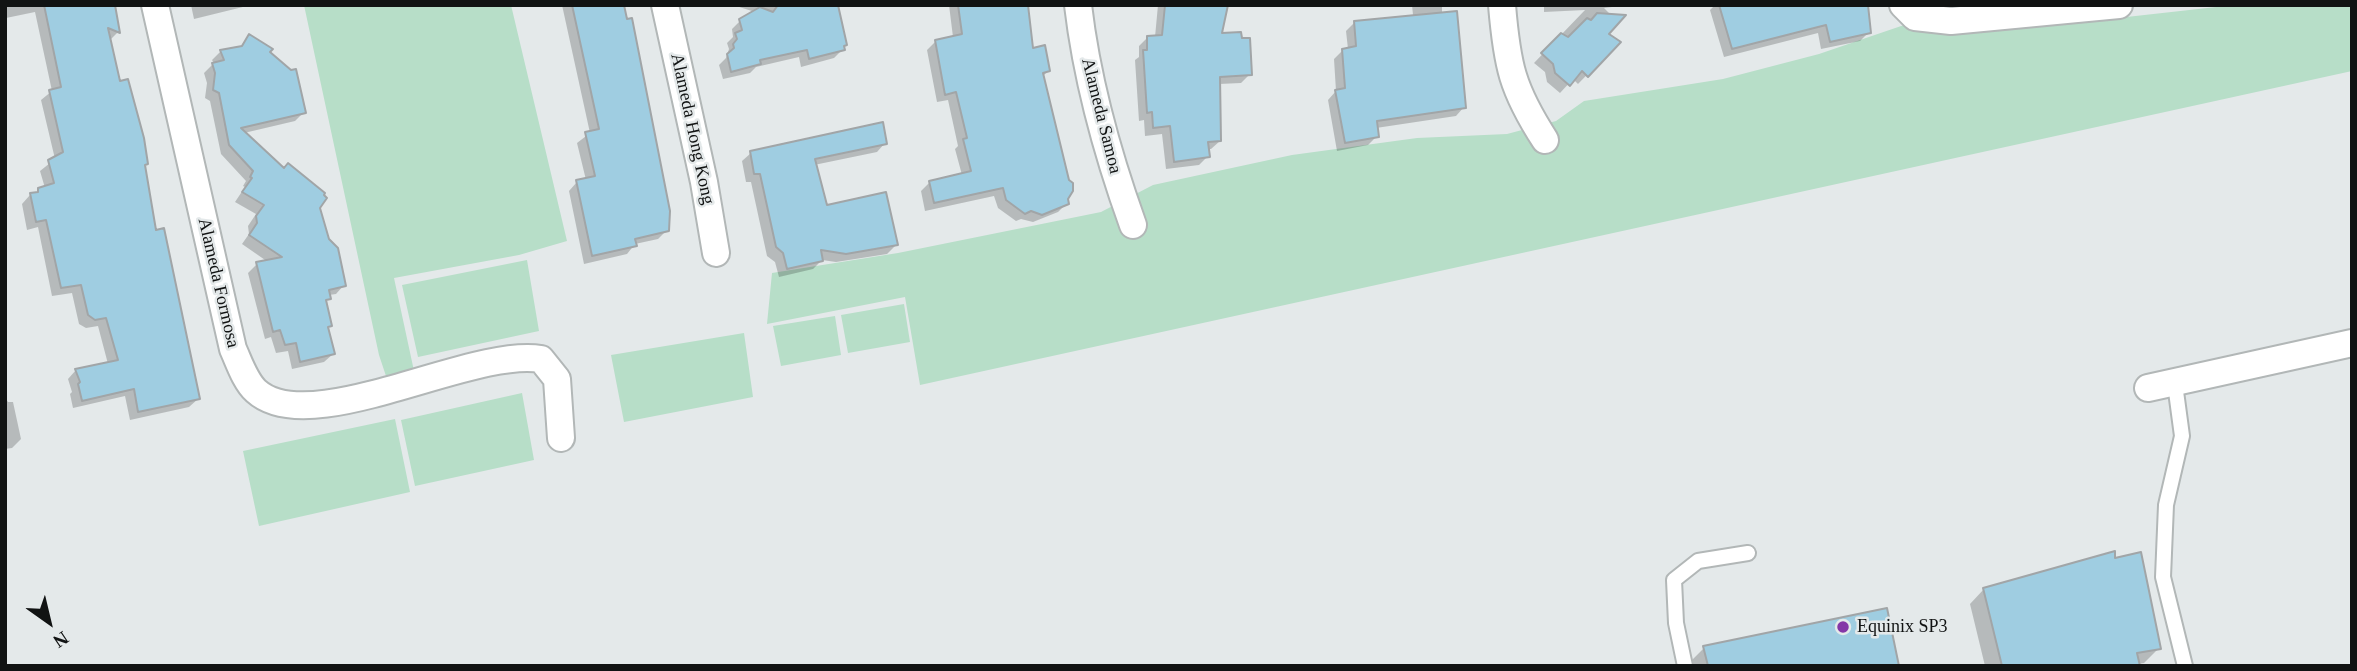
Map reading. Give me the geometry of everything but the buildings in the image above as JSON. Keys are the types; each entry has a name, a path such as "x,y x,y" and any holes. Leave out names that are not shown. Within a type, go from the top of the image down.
{"street":[{"name":"Alameda Formosa","path":"155,5 229,337 241,367 256,391 275,402 332,403 379,393 487,362 525,356 541,359 557,379 561,438"},
{"name":"Alameda Hong Kong","path":"665,5 704,181 716,253"},
{"name":"Alameda Samoa","path":"1077,5 1094,102 1114,173 1133,225"},
{"path":"1502,5 1505,46 1517,90 1545,140"},
{"path":"1903,5 1915,17 1951,21 2119,5"},
{"path":"2148,388 2352,343"}],"lane":[{"path":"2175,384 2182,436 2166,505 2163,577 2185,666"},
{"path":"1685,666 1676,623 1674,580 1698,561 1748,552"}],"green space":[{"path":"304,5 511,5 567,241 519,255 394,278 414,371 386,376 379,355"},
{"path":"2234,5 2352,5 2352,71 920,385 905,297 767,324 772,273 898,253 1101,212 1153,185 1292,155 1417,138 1507,134 1556,121 1584,101 1723,79 1819,54 1907,24 1922,30 2037,27"},
{"path":"527,260 539,331 418,357 402,285"},
{"path":"904,304 910,342 848,353 841,315"},
{"path":"835,316 841,355 781,366 773,326"},
{"path":"744,333 753,397 624,422 611,355"},
{"path":"522,393 534,460 415,486 401,420"},
{"path":"395,419 410,492 259,526 243,451"}],"place":[{"name":"Equinix SP3","path":"1843,627"}]}
